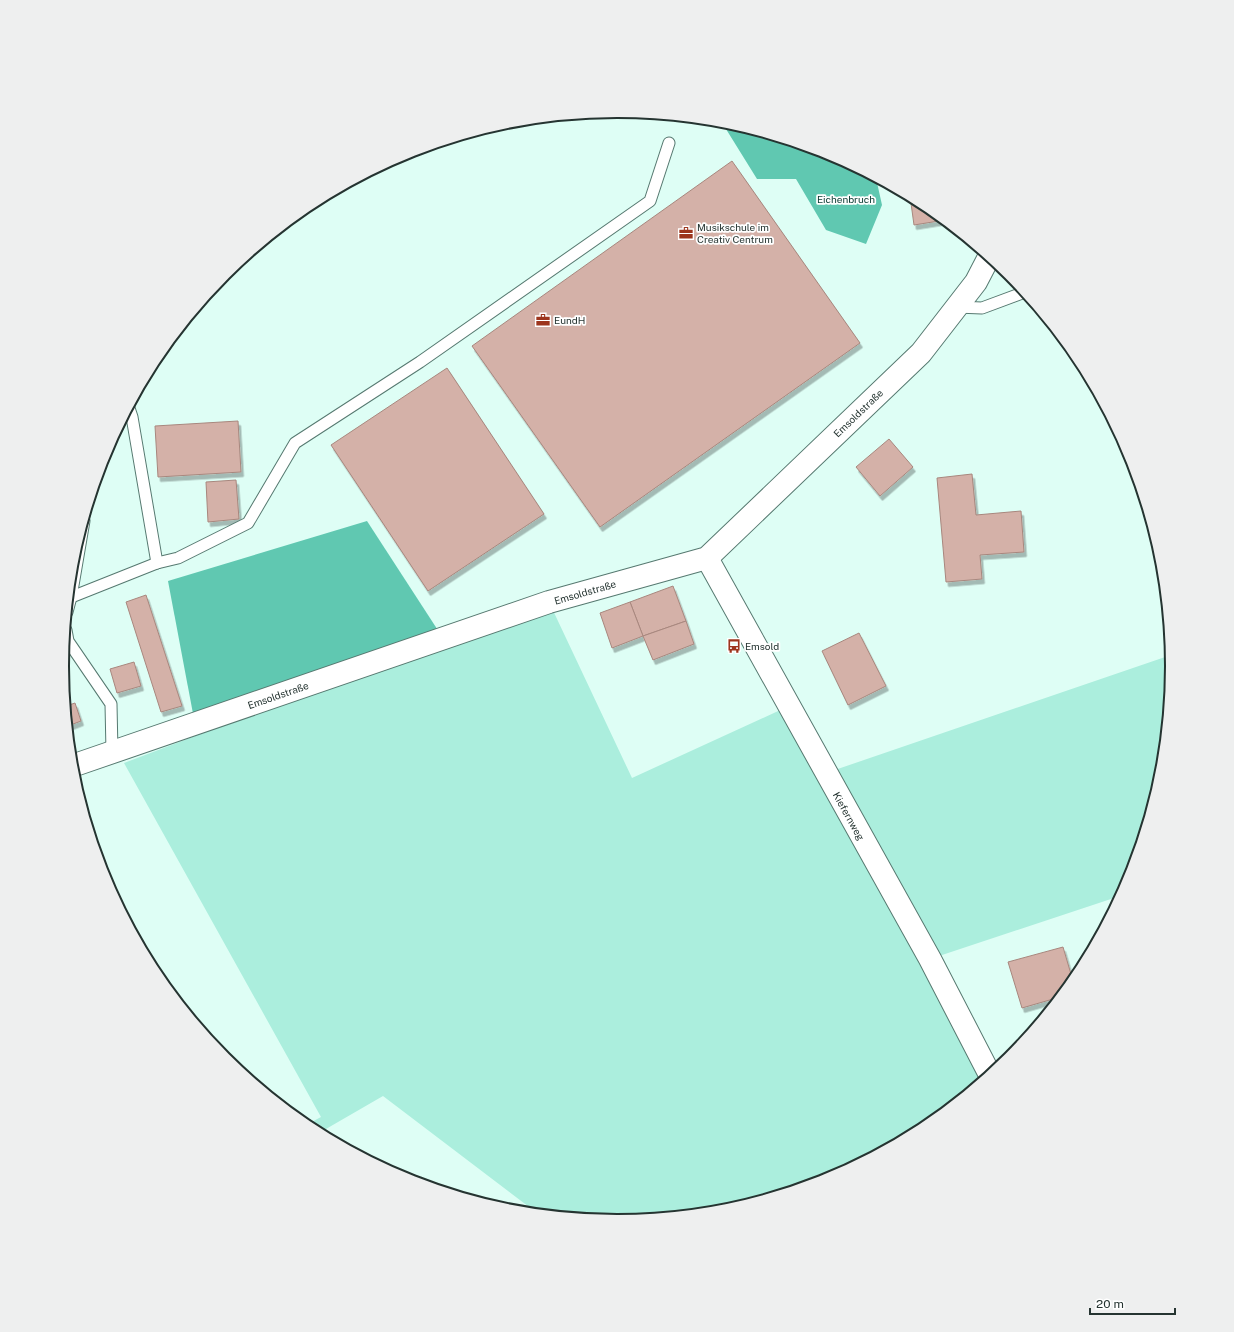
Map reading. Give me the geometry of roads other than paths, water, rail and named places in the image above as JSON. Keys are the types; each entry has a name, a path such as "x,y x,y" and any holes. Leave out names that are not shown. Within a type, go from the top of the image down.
{"street":[{"name":"Emsoldstraße","path":"78,764 549,602 707,558 921,353 976,282 986,262"},
{"name":"Kiefernweg","path":"707,558 930,959 987,1069"}],"lane":[{"path":"74,597 157,563 178,558 248,523 295,443 420,362 650,201 669,143"},
{"path":"956,307 982,308 1019,294"},
{"path":"131,414 157,563"},
{"path":"70,643 111,704 112,752"}],"place":[{"name":"Musikschule im Creativ Centrum","path":"686,233"},
{"name":"EundH","path":"543,320"},
{"name":"Emsold","path":"734,646"}],"park label":[{"name":"Eichenbruch","path":"846,199"}]}
